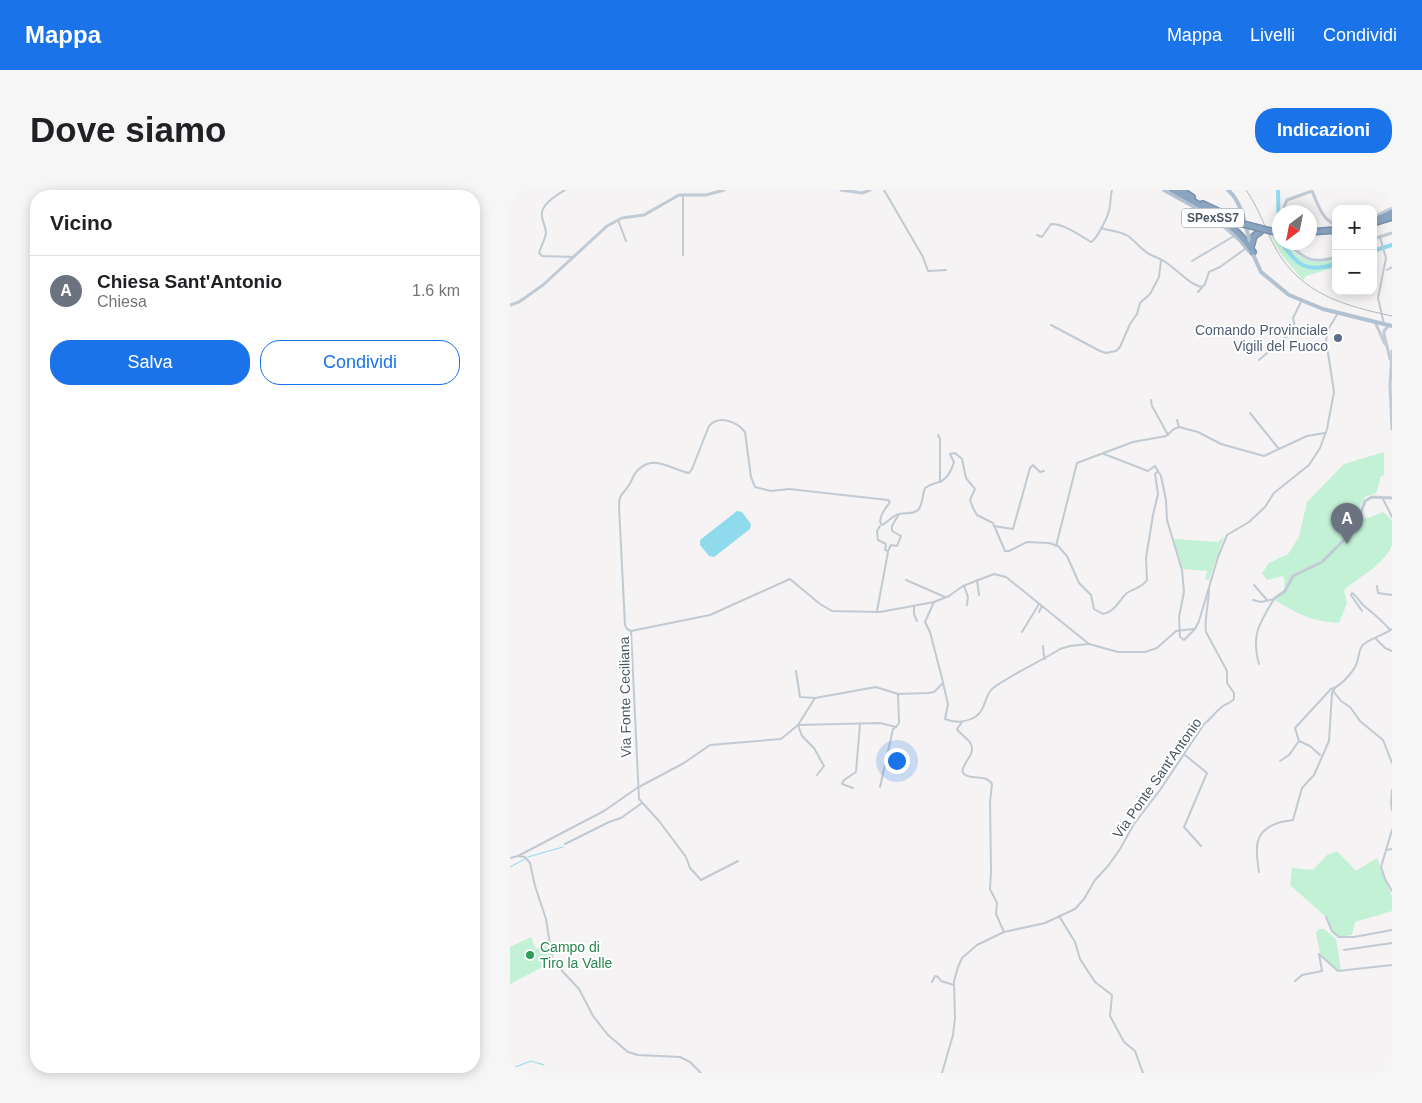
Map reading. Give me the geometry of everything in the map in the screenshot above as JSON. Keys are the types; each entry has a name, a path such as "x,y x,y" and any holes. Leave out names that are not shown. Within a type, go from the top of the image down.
{"highway":[{"path":"1173,190 1235,220 1271,232"},
{"path":"1180,190 1227,223 1242,237 1253,252"},
{"path":"1377,219 1392,214"},
{"path":"1377,220 1384,220 1392,214"},
{"path":"1235,220 1272,230"},
{"path":"1317,232 1332,231"},
{"path":"1253,252 1254,236 1260,232 1271,232"}],"main road":[{"name":"SPexSS7","path":"1164,190 1222,222 1253,252"},
{"name":"SPexSS7","path":"1228,190 1236,198 1239,205 1259,270 1264,276 1284,292 1302,300 1338,313 1391,326"}],"street":[{"path":"565,190 550,201 543,210 542,218 546,229 546,236 539,253 542,256 574,257"},
{"path":"510,305 519,302 543,285 602,230 618,220 644,215 672,198 683,195 706,195 724,190"},
{"path":"841,190 862,193 870,190"},
{"path":"884,190 923,257 928,271 946,270"},
{"path":"1037,235 1042,237 1053,223 1091,242 1097,238 1109,211 1112,190"},
{"path":"1285,205 1287,200 1312,191 1324,217 1332,223"},
{"path":"682,254 683,195"},
{"path":"1377,217 1392,208"},
{"path":"1210,219 1234,236 1245,249 1253,252"},
{"path":"618,220 626,241"},
{"path":"1101,228 1130,237 1136,245 1148,254 1161,260 1202,287"},
{"path":"1377,238 1392,233"},
{"path":"1192,261 1234,236"},
{"path":"1380,237 1386,258 1378,298 1384,324"},
{"path":"1198,292 1205,284 1209,272 1220,267 1245,249"},
{"path":"1296,250 1309,259 1320,261 1332,258"},
{"path":"1051,325 1100,351 1106,353 1116,351 1120,347 1130,324 1137,314 1140,303 1150,294 1159,276 1161,260"},
{"path":"1387,270 1392,268"},
{"path":"1259,360 1293,331 1295,327 1293,318 1302,300"},
{"path":"1103,454 1148,471 1155,466 1161,476 1166,500 1167,520 1182,570 1184,592 1179,617 1180,638 1184,640 1195,629 1199,621 1218,557 1227,535 1249,522 1265,507 1274,493 1309,465 1320,448 1334,392 1326,340 1328,330 1338,313"},
{"path":"1375,322 1390,351"},
{"path":"1391,326 1384,332 1390,351 1391,363 1392,429"},
{"path":"1151,400 1152,406 1168,435"},
{"path":"1250,414 1279,449"},
{"path":"631,631 625,625 620,496 629,486 637,470 650,463 662,464 689,473 709,426 717,420 731,422 745,432 751,477 755,487 771,491 789,489 888,500 890,502 882,513 880,521 878,540 886,544 885,550 888,551"},
{"path":"1176,420 1179,427"},
{"path":"1056,546 1077,463 1132,442 1168,435 1179,427 1198,432 1221,444 1256,455 1268,455 1307,436 1325,433"},
{"path":"938,435 940,439 940,482"},
{"path":"881,525 899,514 917,511 921,504 924,488 932,483 940,482 946,477 954,461 950,454 956,453 962,459 966,478 975,489 970,500 972,508 977,515 992,522 1004,549 1007,551 1027,542 1056,546 1065,553 1079,583 1091,595 1094,609 1101,613 1109,612 1127,593 1143,585 1147,580 1146,558 1153,515 1158,498 1155,474 1158,471"},
{"path":"994,526 1013,529 1030,468 1033,465 1040,472 1044,471"},
{"path":"1259,664 1254,647 1255,638 1263,616 1274,599 1285,591 1294,576 1322,562 1355,529 1365,501 1372,497 1392,498"},
{"path":"1382,497 1392,516"},
{"path":"877,611 888,551 891,545 898,546 901,539 900,535 892,531 892,526 899,514"},
{"name":"Via Fonte Ceciliana","path":"642,803 639,799 637,788 631,631 710,615 790,578 820,604 832,611 887,611 934,602 964,586 994,574 1006,577 1090,644"},
{"path":"906,580 944,598"},
{"path":"977,580 979,595"},
{"path":"1254,585 1268,600"},
{"path":"964,586 968,597 967,605"},
{"name":"Via Ponte Sant'Antonio","path":"942,1073 955,1024 954,985 958,967 965,954 980,943 1004,932 1045,923 1075,909 1084,899 1095,880 1108,866 1134,824 1204,724 1213,718 1223,706 1231,703 1234,699 1234,693 1227,683 1227,671 1204,625 1207,616 1209,586"},
{"path":"1378,586 1378,593 1392,595"},
{"path":"1259,872 1257,845 1260,834 1268,826 1293,820 1302,788 1314,776 1329,738 1334,690 1356,665 1362,646 1391,629 1352,593 1353,600 1362,612"},
{"path":"1253,600 1261,602 1274,599"},
{"path":"934,602 925,622 948,704 945,718 950,721 963,721 976,717 982,711 990,690 1065,648 1090,644 1118,652 1145,652 1157,648 1176,631 1195,629"},
{"path":"1022,632 1039,604"},
{"path":"914,606 914,614 917,621"},
{"path":"1039,612 1042,606"},
{"path":"1376,639 1385,648 1392,651"},
{"path":"1043,646 1044,657 1046,658"},
{"path":"796,672 800,698 815,698 876,687 898,694 928,693 934,692 943,683"},
{"path":"1321,756 1310,746 1299,741 1295,728 1329,690 1334,690"},
{"path":"1334,690 1341,701 1350,708 1360,721 1383,740 1392,763"},
{"path":"880,787 893,729 899,723 898,694"},
{"path":"510,858 526,852 604,811 637,788 684,763 710,745 781,739 798,725 815,698"},
{"path":"963,721 956,729 968,740 972,750 962,769 962,773 984,778 992,784 990,802 990,890 997,903 996,914 1004,932"},
{"path":"798,725 880,723 896,727"},
{"path":"853,788 842,784 844,780 856,772 860,724"},
{"path":"798,725 802,736 814,748 824,766 817,775"},
{"path":"1280,762 1290,755 1299,741"},
{"path":"1184,754 1206,771 1207,775 1184,827 1200,846"},
{"path":"1392,790 1390,803 1392,810"},
{"path":"566,844 609,822 621,818 642,803 659,821 686,857 690,868 701,880 738,861"},
{"path":"1392,830 1381,867 1385,879 1392,890"},
{"path":"1386,850 1392,849"},
{"path":"525,857 526,852"},
{"path":"518,856 525,857 530,863 535,886 546,919 552,957 562,972 580,989 593,1016 608,1035 628,1052 638,1055 680,1058 690,1062 701,1073"},
{"path":"1059,916 1075,942 1080,959 1095,982 1112,995 1110,1016 1124,1042 1135,1050 1143,1073"},
{"path":"1326,917 1334,935 1339,937 1354,937 1392,930"},
{"path":"1344,950 1392,943"},
{"path":"1295,980 1302,975 1322,972 1319,954 1338,971 1392,964"},
{"path":"932,982 935,976 941,981 954,985"}],"green space":[{"path":"1279,250 1293,250 1302,258 1308,260 1321,262 1332,261 1332,268 1306,276 1303,280"},
{"path":"1384,452 1384,475 1381,476 1376,493 1365,497 1360,506 1363,517 1368,518 1383,512 1392,520 1392,544 1385,557 1379,563 1346,588 1344,591 1347,603 1339,623 1306,617 1276,601 1284,590 1283,576 1267,580 1262,573 1269,563 1288,554 1299,537 1307,502 1344,464"},
{"path":"1224,536 1209,580 1205,579 1207,571 1183,569 1174,542 1175,539 1218,542"},
{"path":"1337,851 1356,871 1377,858 1392,897 1392,911 1355,922 1352,935 1339,937 1334,935 1326,917 1290,885 1292,868 1313,870 1327,855"},
{"path":"1319,929 1324,929 1336,939 1341,970 1337,970 1320,953 1316,933"},
{"name":"Campo di Tiro la Valle","path":"531,937 536,949 548,942 552,962 510,984 510,947"}],"water":[{"path":"737,511 742,512 751,524 750,529 714,557 709,556 700,545 700,540"}],"waterway":[{"path":"1278,190 1278,205"},
{"path":"1376,250 1392,245"},
{"path":"1287,250 1304,266 1317,268 1332,265"},
{"path":"528,857 563,847"},
{"path":"510,867 525,859"},
{"path":"510,1069 531,1061 544,1065"}],"railway":[{"path":"1246,190 1255,204 1276,249 1298,277 1326,296 1358,308 1392,316"}],"place":[{"name":"Comando Provinciale Vigili del Fuoco","path":"1338,338"},
{"name":"Chiesa Sant'Antonio","path":"1347,544"},
{"name":"Campo di Tiro la Valle","path":"530,955"}]}
